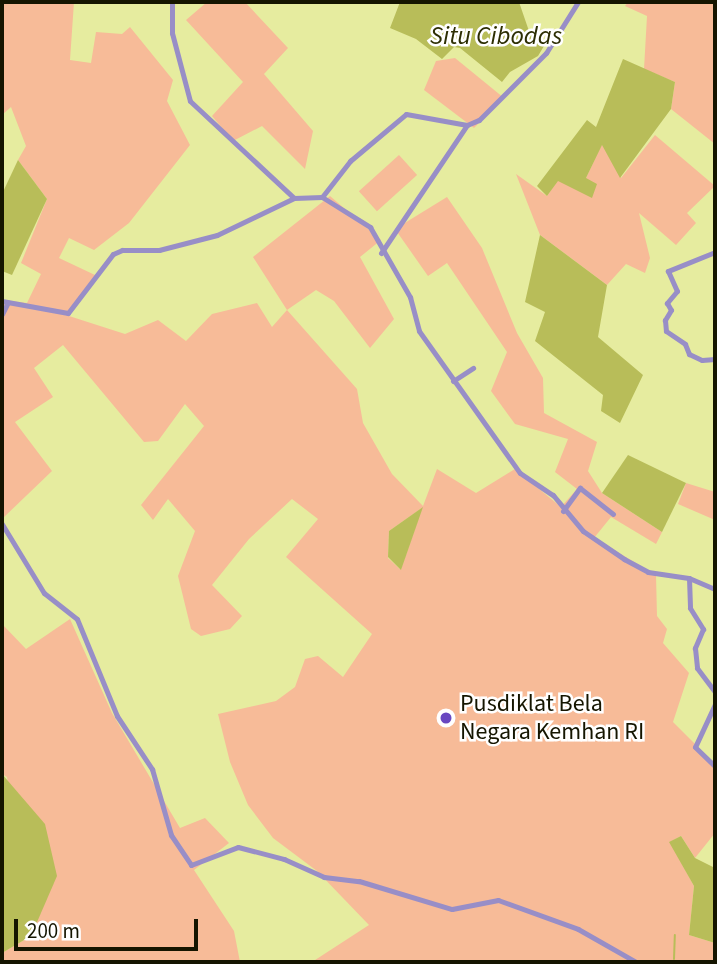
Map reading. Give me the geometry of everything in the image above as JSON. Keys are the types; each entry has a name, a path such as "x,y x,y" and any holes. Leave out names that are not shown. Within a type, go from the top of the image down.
{"street":[{"path":"172,2 170,25 190,101 294,198"},
{"path":"381,253 467,125 478,120 545,53 578,2"},
{"path":"323,197 350,161 406,114 467,125"},
{"path":"2,314 5,301 68,313 113,254 122,250 159,250 217,235 294,198 323,197 370,227 381,253 410,298 419,331 520,472 553,495 583,531 624,559 654,574 689,578 715,589"},
{"path":"715,252 668,271 677,291 667,303 671,310 665,320 666,331 685,344 690,354 702,360 715,359"},
{"path":"453,381 472,368"},
{"path":"564,511 580,488 613,514"},
{"path":"2,524 44,593 79,623 117,716 152,769 171,835 191,865 238,847 284,859 324,877 359,881 452,909 498,900 578,929 636,962"},
{"path":"689,578 690,608 703,629 695,648 697,668 715,692"},
{"path":"715,704 695,747 715,766"}],"shaded area":[{"path":"2,2 74,2 70,60 91,63 96,32 122,34 130,27 173,80 167,101 190,145 129,223 94,250 69,238 59,258 95,275 69,316 125,334 158,320 186,341 212,314 257,303 272,327 287,310 357,389 363,423 392,474 423,506 437,469 476,493 515,469 561,507 577,489 555,472 568,439 515,424 491,391 507,352 447,263 428,276 395,229 447,197 482,248 517,333 543,378 544,413 597,442 588,471 602,493 662,532 656,544 611,517 594,538 656,575 657,616 667,629 663,643 689,673 673,722 715,764 715,833 695,858 681,836 670,842 694,886 689,935 715,943 713,962 312,962 369,925 317,871 273,838 248,805 230,762 218,714 276,701 295,687 305,659 318,656 343,677 372,634 286,557 318,519 292,499 249,539 212,585 242,616 230,629 201,636 191,629 178,576 195,531 168,499 153,520 141,505 204,426 185,404 158,441 144,442 63,345 34,368 53,397 15,422 52,471 2,519 2,305 3,300 27,303 41,274 21,263 47,199 18,160 26,146 11,107 2,115","holes":["422,508 401,569 388,558 389,531"]},
{"path":"207,2 245,2 288,48 264,74 313,131 305,169 262,126 233,141 212,116 243,82 186,20"},
{"path":"628,2 715,2 715,144 671,109 675,82 644,69 647,16 625,6"},
{"path":"455,58 504,98 474,128 424,90 436,61"},
{"path":"655,135 715,186 687,213 696,223 676,245 639,213 650,258 645,273 626,264 607,285 540,235 516,174 547,196 558,180 586,178 602,144 621,178"},
{"path":"399,155 417,175 377,211 359,191"},
{"path":"330,196 381,240 360,257 394,319 370,348 334,301 316,290 287,310 253,257"},
{"path":"686,483 715,492 715,520 678,504"},
{"path":"70,619 112,713 180,828 205,818 229,843 194,870 234,931 240,962 2,962 2,953 31,936 7,777 2,774 2,624 26,649"}],"water":[{"name":"Situ Cibodas","path":"400,2 519,2 530,34 544,46 538,56 510,72 502,82 460,48 454,47 442,59 416,39 390,28"},
{"path":"623,59 675,82 671,109 620,178 602,145 586,178 597,184 592,198 558,181 547,196 537,186 587,120 596,127"},
{"path":"18,160 47,199 12,275 2,271 2,194"},
{"path":"540,235 607,285 598,337 643,375 620,423 601,411 603,395 535,341 545,312 525,302"},
{"path":"628,455 686,483 662,532 602,493"},
{"path":"423,507 401,570 388,557 389,531"},
{"path":"2,774 45,824 57,876 31,936 2,953"},
{"path":"681,836 695,858 715,868 715,943 689,935 694,886 669,842"}],"waterway":[{"path":"674,959 675,935"}],"place":[{"name":"Pusdiklat Bela Negara Kemhan RI","path":"446,718"}]}
